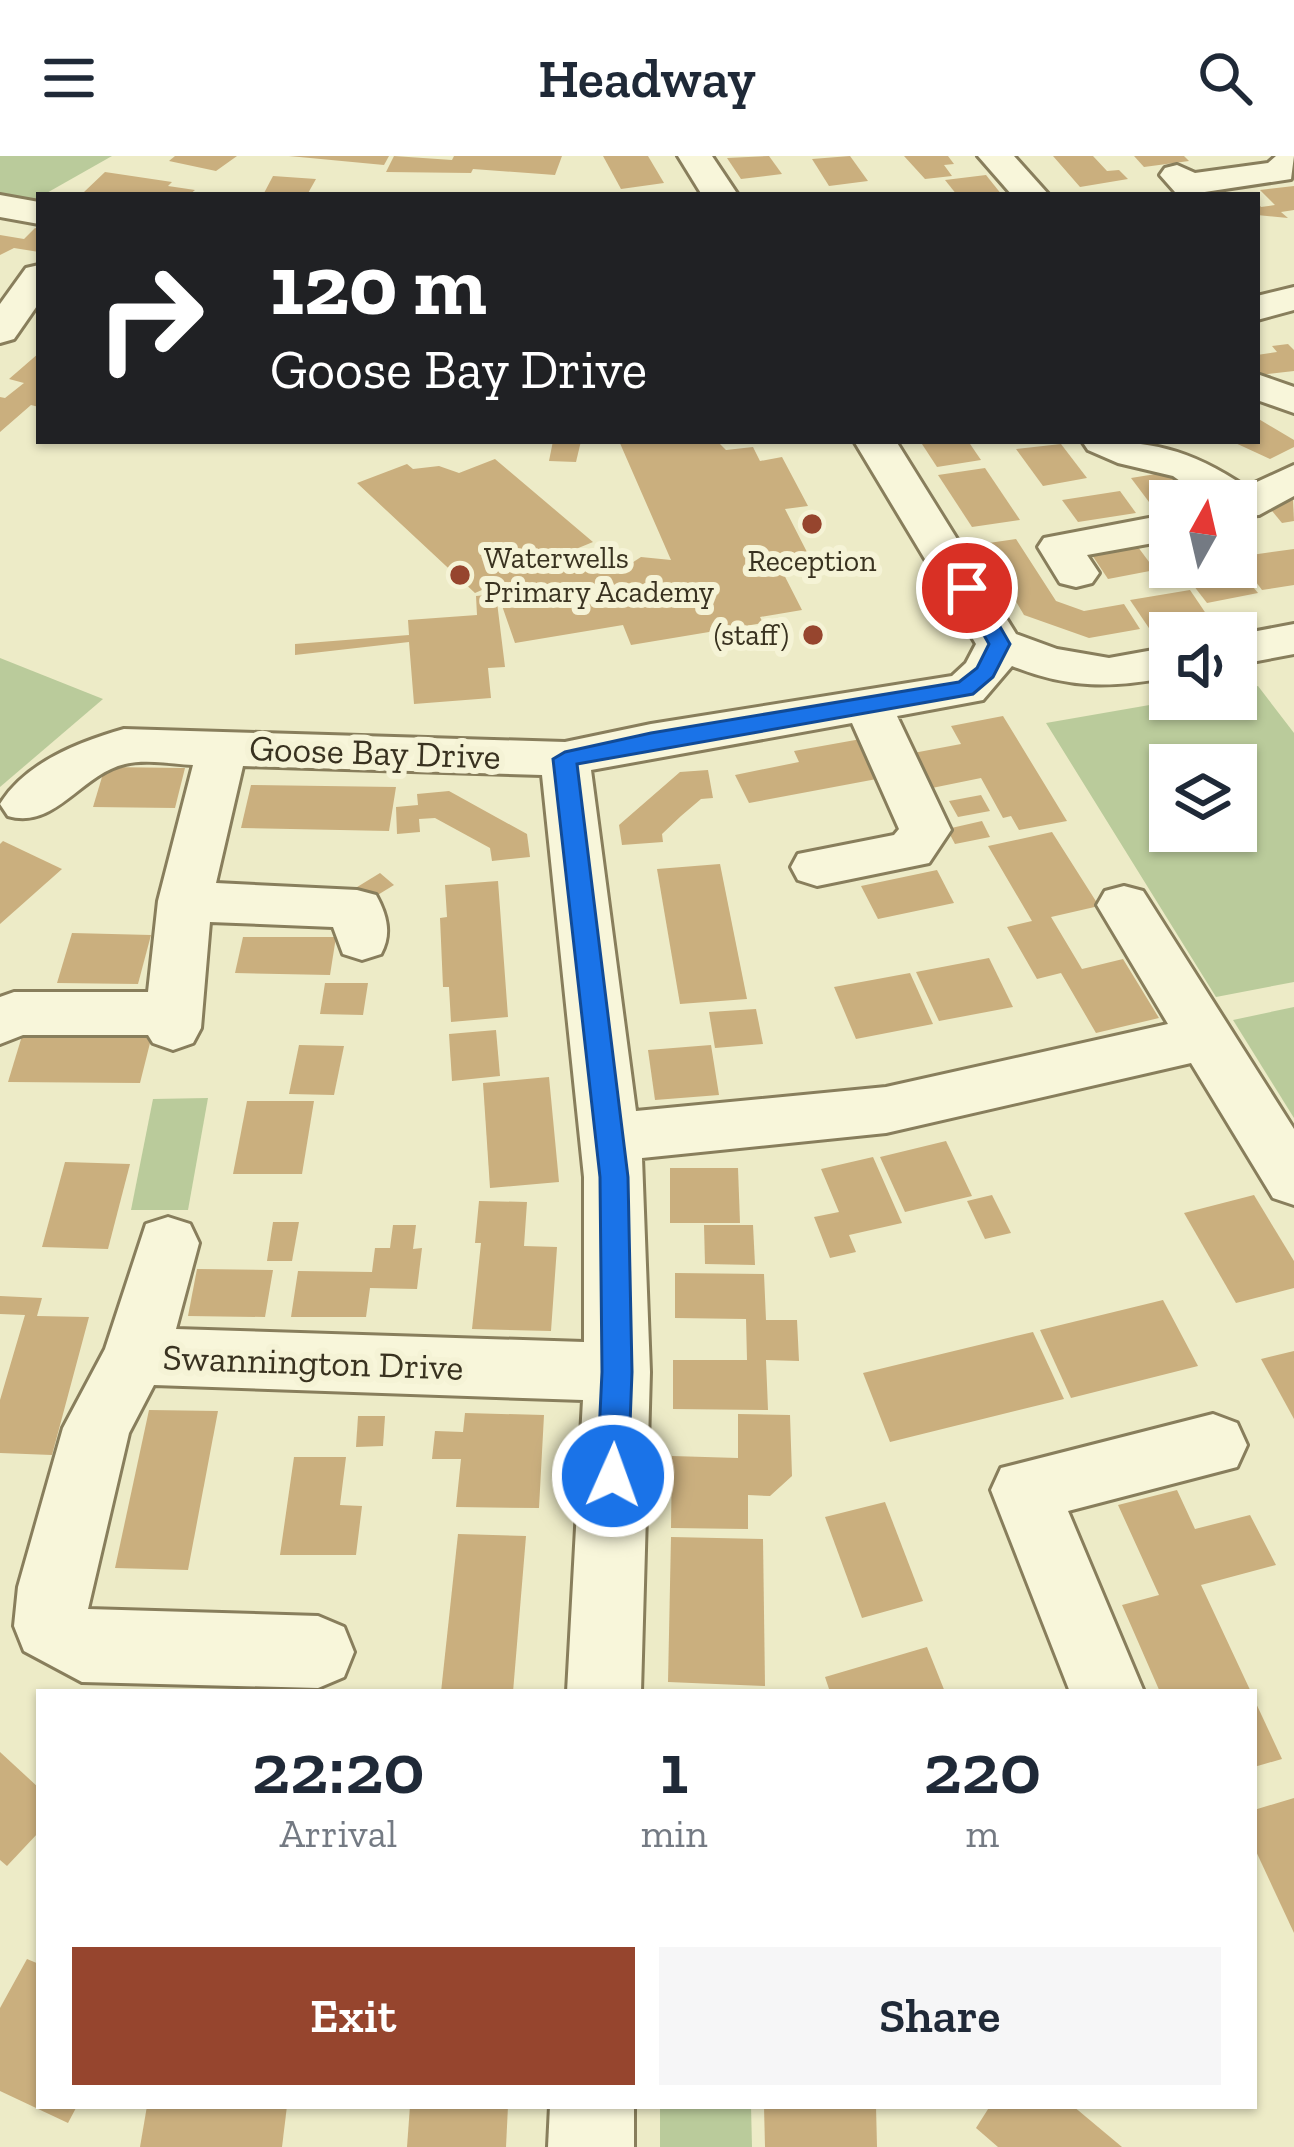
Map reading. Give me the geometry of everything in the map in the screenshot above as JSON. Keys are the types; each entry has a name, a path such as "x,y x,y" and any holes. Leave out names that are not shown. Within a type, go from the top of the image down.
{"street":[{"path":"695,156 717,192"},
{"path":"994,156 1028,192"},
{"path":"1178,175 1187,185 1279,172 1294,158"},
{"path":"0,206 36,212"},
{"path":"0,332 36,280"},
{"path":"1260,306 1292,286"},
{"path":"1260,387 1294,400"},
{"path":"877,444 999,644 1048,663 1109,673 1149,666"},
{"path":"1109,444 1188,467 1205,480"},
{"path":"1257,498 1294,478"},
{"path":"1076,573 1060,548 1149,531"},
{"path":"1257,646 1294,639"},
{"name":"Goose Bay Drive","path":"26,804 78,763 124,746 565,759 651,740 966,688 986,672 999,644"},
{"path":"817,867 911,850 926,830 868,705"},
{"path":"0,1022 14,1014 175,1020 185,901 222,748"},
{"path":"565,759 610,1137 617,1372 604,1689"},
{"path":"185,901 357,908 362,940"},
{"path":"1124,905 1294,1180"},
{"path":"610,1137 886,1109 1207,1037"},
{"path":"136,1356 168,1243"},
{"name":"Swannington Drive","path":"318,1652 82,1646 50,1626 54,1587 98,1428 136,1356 617,1372"},
{"path":"1106,1689 1025,1490 1213,1445"},
{"path":"591,2147 592,2109"}],"green space":[{"path":"0,156 112,156 48,192 36,192 36,199 29,203 0,196"},
{"path":"0,658 103,699 0,787"},
{"path":"1258,686 1294,733 1294,982 1216,997 1046,723 1149,705 1149,720 1257,720"},
{"path":"1294,1007 1294,1118 1233,1020"},
{"path":"208,1098 188,1210 131,1210 153,1099"},
{"path":"660,2109 751,2109 752,2147 660,2147"}],"building":[{"path":"175,156 237,156 216,171 169,161"},
{"path":"289,156 389,156 384,165"},
{"path":"394,156 452,160 454,156 562,156 555,175 473,169 471,173 386,172"},
{"path":"603,156 648,156 664,183 621,189"},
{"path":"769,156 782,174 741,179 727,158"},
{"path":"850,156 868,181 829,186 812,159"},
{"path":"904,156 948,156 954,164 944,165 952,176 925,179"},
{"path":"1053,156 1093,156 1107,171 1119,170 1128,179 1080,187"},
{"path":"1134,156 1184,156 1189,161 1144,167"},
{"path":"105,172 195,190 193,192 84,192"},
{"path":"986,175 1000,192 955,192 945,180"},
{"path":"273,176 316,179 309,192 265,192"},
{"path":"1294,186 1294,210 1281,212 1288,218 1260,215 1260,206 1275,205 1260,190"},
{"path":"36,228 36,252 14,248 0,255 0,235 24,239"},
{"path":"1288,344 1294,350 1294,371 1260,375 1260,355 1277,352 1272,346"},
{"path":"36,356 36,406 31,405 0,432 0,397 24,383 9,379"},
{"path":"1260,420 1294,440 1294,447 1270,459 1238,444 1260,444"},
{"path":"552,444 580,444 576,462 549,461"},
{"path":"620,444 720,444 726,450 753,447 760,461 782,457 808,506 785,509 809,556 777,561 802,610 760,617 763,623 631,645 623,625 515,643 500,600 506,599 491,586 475,593 357,483 407,464 413,469 439,466 459,473 495,459 593,542 571,551 595,572 624,568 641,557 671,560"},
{"path":"922,444 970,444 981,460 937,467"},
{"path":"1061,444 1087,478 1043,486 1016,449"},
{"path":"985,468 1020,520 972,527 938,475"},
{"path":"1174,471 1181,480 1149,480 1149,502 1131,478"},
{"path":"1120,491 1136,513 1078,522 1062,500"},
{"path":"1293,500 1294,521 1282,523 1267,505"},
{"path":"1016,539 1056,601 1084,611 1124,604 1140,629 1089,638 1024,615 982,544"},
{"path":"1138,547 1149,562 1149,571 1108,579 1092,555"},
{"path":"1294,549 1294,585 1262,590 1257,583 1257,554"},
{"path":"1195,588 1254,588 1258,593 1207,603"},
{"path":"1190,590 1205,612 1149,612 1149,628 1130,600"},
{"path":"496,594 505,667 488,668 491,698 414,704 409,642 295,655 295,644 409,635 408,620 477,615 476,596"},
{"path":"1003,716 1067,821 1019,830 1011,816 1003,818 981,778 927,789 908,754 961,744 951,726"},
{"path":"861,739 882,778 749,803 735,775 799,762 794,751"},
{"path":"105,767 185,768 175,808 93,807"},
{"path":"708,770 713,798 701,799 681,816 662,834 663,842 622,845 619,825 680,772"},
{"path":"251,785 396,787 389,831 241,828"},
{"path":"449,791 527,834 530,857 492,861 490,848 435,818 419,819 420,832 397,834 396,807 418,805 417,794"},
{"path":"981,795 990,811 958,817 949,801"},
{"path":"982,821 990,837 955,844 947,829"},
{"path":"1052,832 1099,906 1051,917 1082,969 1123,959 1159,1018 1096,1033 1061,973 1037,979 1007,927 1032,921 988,846"},
{"path":"3,841 62,869 0,924 0,844"},
{"path":"720,864 747,999 680,1004 657,869"},
{"path":"937,870 954,903 878,919 861,886"},
{"path":"380,873 394,885 363,904 349,892"},
{"path":"498,881 508,1017 451,1022 449,987 443,987 440,918 447,917 445,885"},
{"path":"72,933 151,935 138,984 57,983"},
{"path":"243,937 336,937 330,975 235,973"},
{"path":"989,958 1013,1007 939,1021 916,972"},
{"path":"910,973 933,1024 856,1039 834,987"},
{"path":"325,983 368,983 363,1015 320,1014"},
{"path":"756,1009 763,1044 715,1048 709,1012"},
{"path":"25,1026 154,1027 140,1083 8,1082"},
{"path":"496,1030 500,1076 452,1081 449,1034"},
{"path":"299,1045 344,1046 334,1095 289,1094"},
{"path":"711,1045 719,1095 655,1100 648,1050"},
{"path":"549,1077 559,1182 490,1188 483,1083"},
{"path":"247,1101 314,1101 302,1174 233,1174"},
{"path":"946,1141 972,1196 905,1212 880,1157"},
{"path":"873,1157 902,1223 849,1235 856,1252 830,1258 814,1217 839,1212 821,1169"},
{"path":"65,1162 130,1164 108,1249 42,1247"},
{"path":"670,1168 738,1168 740,1223 670,1223"},
{"path":"992,1195 1011,1233 985,1239 967,1201"},
{"path":"1254,1195 1294,1261 1294,1288 1236,1303 1184,1213"},
{"path":"479,1201 527,1202 524,1246 557,1247 551,1331 472,1329 481,1243 475,1243"},
{"path":"273,1222 299,1222 292,1261 267,1261"},
{"path":"393,1225 416,1225 413,1249 422,1248 417,1289 370,1288 366,1317 291,1317 298,1271 372,1272 375,1248 390,1248"},
{"path":"704,1225 753,1225 755,1265 705,1264"},
{"path":"197,1269 273,1270 265,1317 188,1316"},
{"path":"675,1273 764,1274 766,1320 797,1320 799,1361 766,1360 768,1410 673,1409 673,1360 747,1360 746,1319 675,1318"},
{"path":"0,1296 42,1298 37,1316 89,1317 52,1455 0,1453 0,1400 25,1315 0,1314"},
{"path":"1163,1300 1198,1366 1071,1398 1040,1330"},
{"path":"1033,1332 1064,1399 890,1442 863,1373"},
{"path":"1294,1351 1294,1419 1261,1359"},
{"path":"149,1410 218,1411 188,1570 115,1568"},
{"path":"465,1413 544,1415 539,1508 456,1507 461,1459 432,1459 435,1431 463,1432"},
{"path":"738,1414 790,1415 792,1476 770,1496 748,1495 748,1529 671,1528 672,1456 738,1458"},
{"path":"358,1416 385,1416 383,1446 356,1447"},
{"path":"294,1457 346,1457 340,1505 362,1506 356,1555 280,1555"},
{"path":"1177,1490 1195,1529 1250,1515 1276,1565 1201,1585 1250,1689 1159,1689 1122,1605 1159,1595 1118,1505"},
{"path":"885,1502 923,1601 862,1618 825,1517"},
{"path":"458,1534 526,1536 513,1689 441,1689"},
{"path":"671,1537 763,1539 765,1686 668,1682"},
{"path":"927,1647 944,1689 829,1689 825,1677"},
{"path":"1257,1705 1282,1759 1257,1766"},
{"path":"0,1752 36,1785 36,1835 7,1866 0,1860"},
{"path":"1294,1798 1294,1933 1257,1853 1257,1809"},
{"path":"27,1959 36,1963 36,2108 0,2091 0,2008"},
{"path":"38,2109 75,2109 68,2123"},
{"path":"146,2109 287,2109 282,2147 140,2147"},
{"path":"410,2109 508,2109 506,2147 407,2147"},
{"path":"764,2109 876,2109 877,2147 765,2147"},
{"path":"988,2109 1077,2109 1122,2147 998,2147 976,2128"}],"place":[{"name":"Reception","path":"812,524"},
{"name":"Waterwells Primary Academy","path":"460,575"},
{"name":"(staff)","path":"813,635"}],"route":[{"path":"613,1476 617,1372 614,1177 565,759 651,740 966,688 986,672 999,644 967,588"}]}
